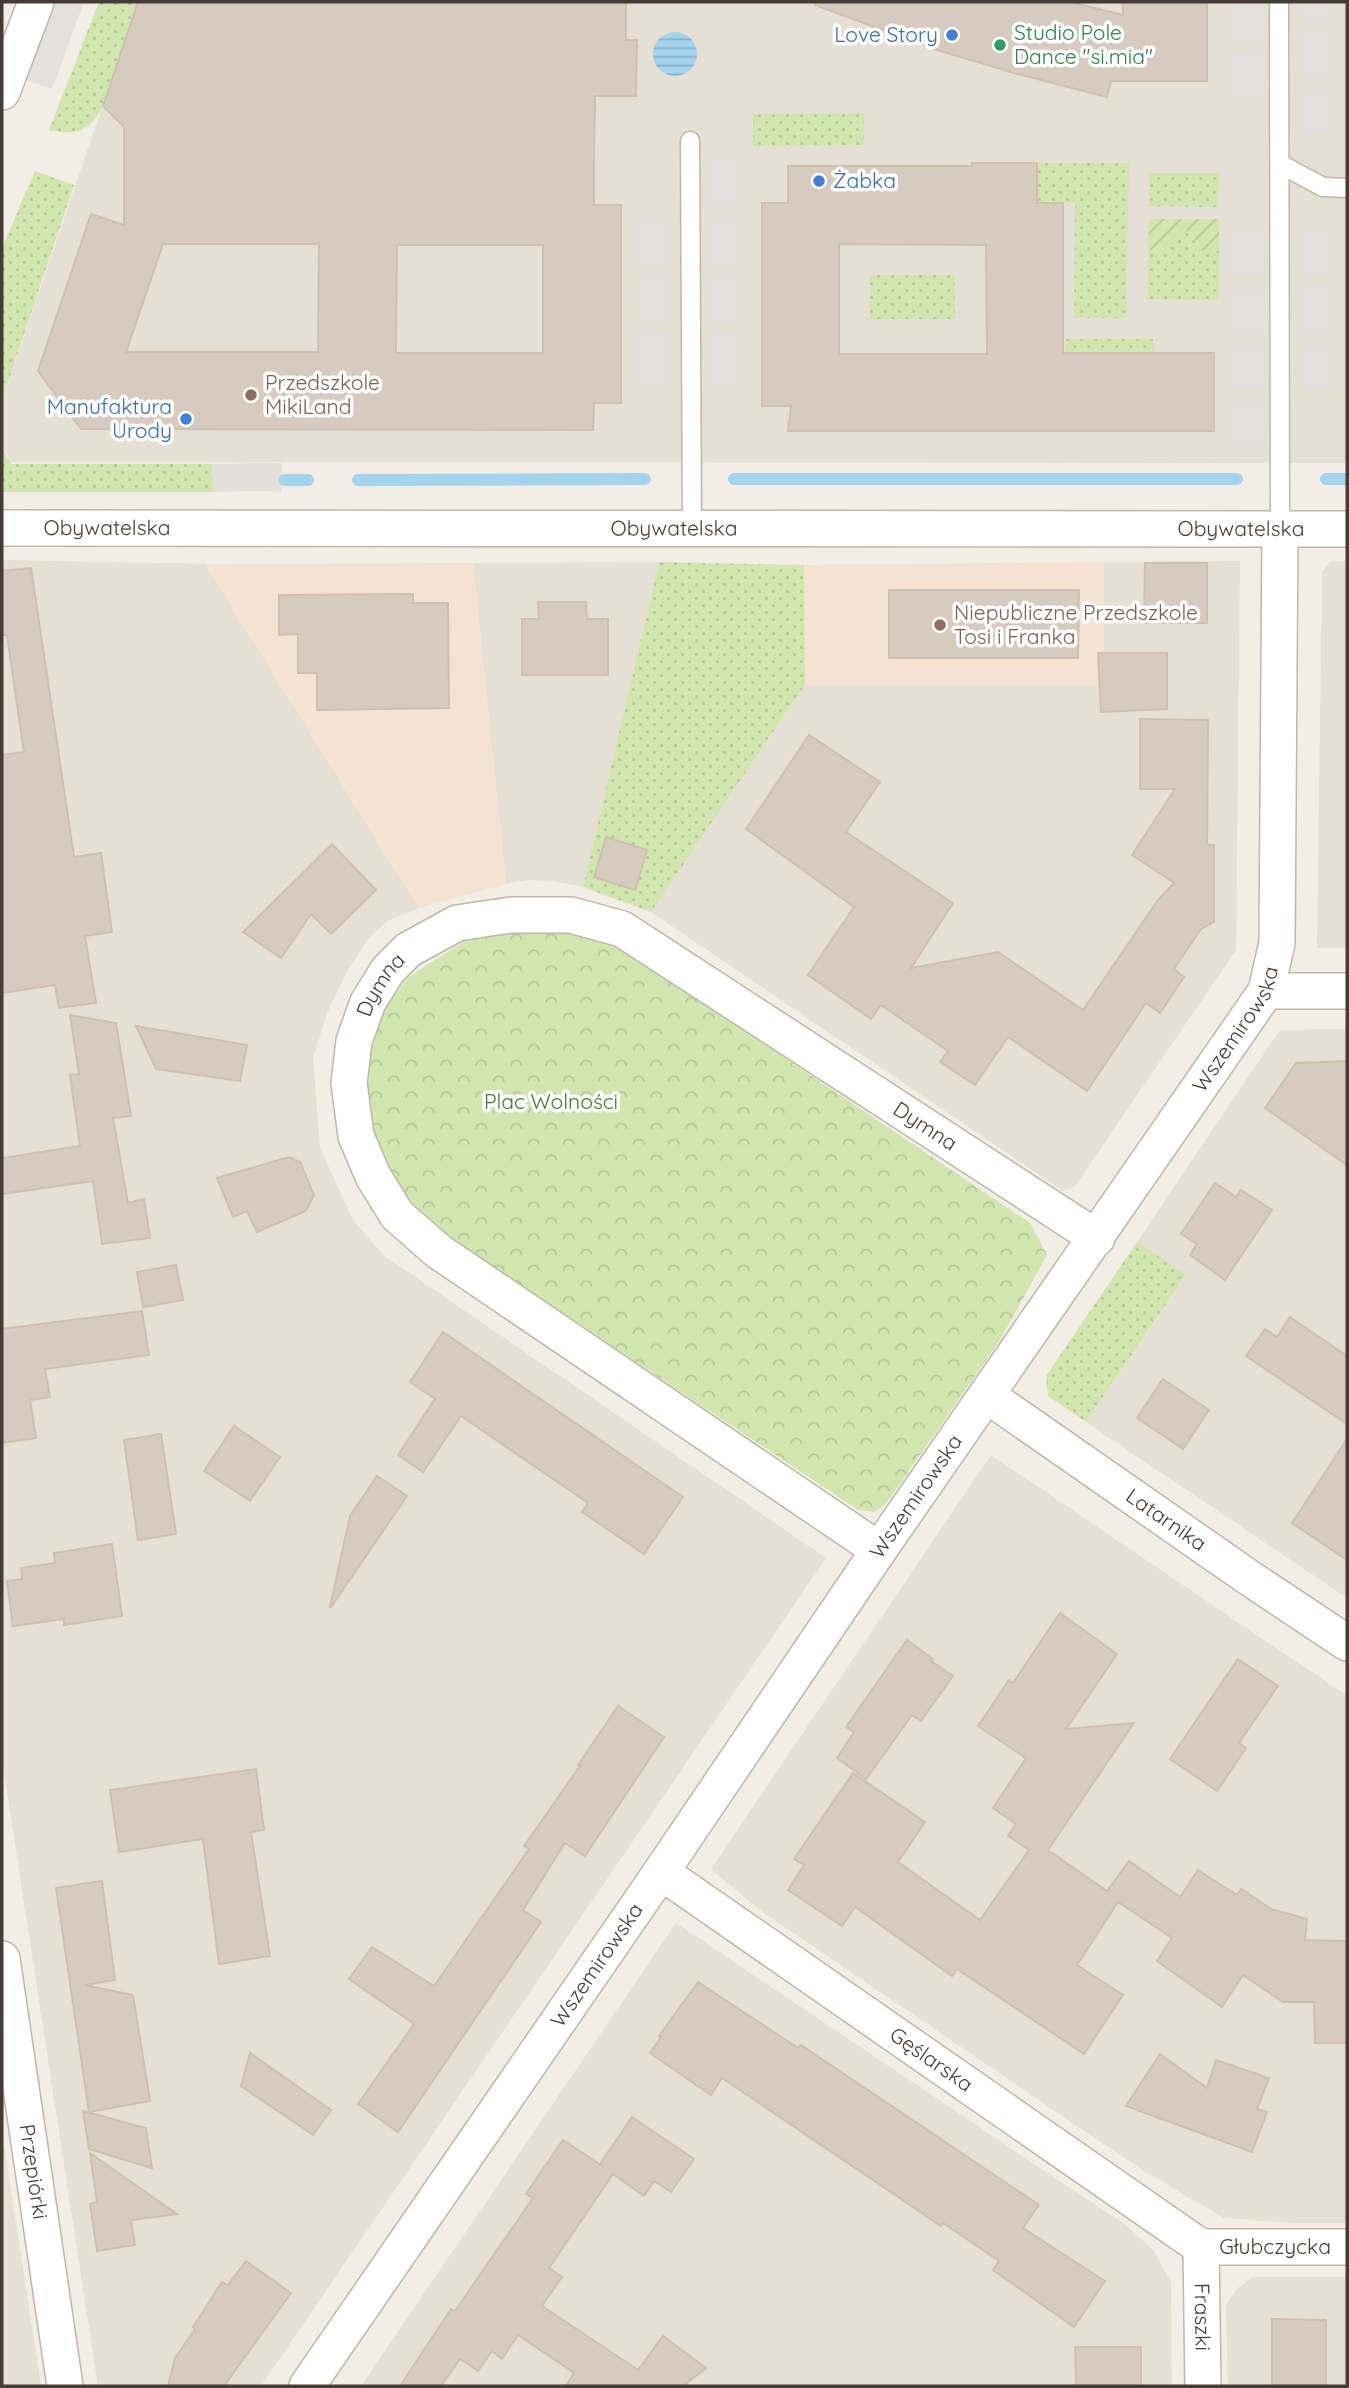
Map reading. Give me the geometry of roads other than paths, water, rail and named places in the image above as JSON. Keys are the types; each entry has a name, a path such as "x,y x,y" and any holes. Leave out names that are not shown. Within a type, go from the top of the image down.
{"street":[{"path":"2,92 36,2"},
{"name":"Obywatelska","path":"2,528 1347,529"},
{"name":"Wszemirowska","path":"307,2386 879,1550 1266,991 1277,943 1280,529"},
{"name":"Dymna","path":"879,1550 438,1251 397,1215 373,1177 356,1136 349,1083 354,1041 368,1002 388,970 408,950 457,923 511,915 571,915 622,929 1097,1238"},
{"path":"1266,991 1347,991"},
{"name":"Latarnika","path":"988,1396 1347,1643"},
{"name":"Gęślarska","path":"661,1872 1201,2247"},
{"name":"Przepiórki","path":"2,1959 65,2386"},
{"name":"Głubczycka","path":"1201,2247 1347,2247"},
{"name":"Fraszki","path":"1201,2247 1203,2386"}],"lane":[{"path":"1279,2 1280,529"},
{"path":"690,141 692,529"},
{"path":"1280,164 1323,187 1347,188"}],"water":[{"path":"675,32 690,39 697,54 690,69 675,76 660,69 653,54 660,39"}],"waterway":[{"path":"358,480 645,479"},
{"path":"734,479 1237,479"},
{"path":"1326,479 1347,479"},
{"path":"285,480 308,480"}],"place":[{"name":"Love Story","path":"952,35"},
{"name":"Studio Pole Dance \"si.mia\"","path":"1000,45"},
{"name":"Żabka","path":"819,181"},
{"name":"Przedszkole MikiLand","path":"251,395"},
{"name":"Manufaktura Urody","path":"186,419"},
{"name":"Niepubliczne Przedszkole Tosi i Franka","path":"940,625"}],"park label":[{"name":"Plac Wolności","path":"551,1102"}]}
